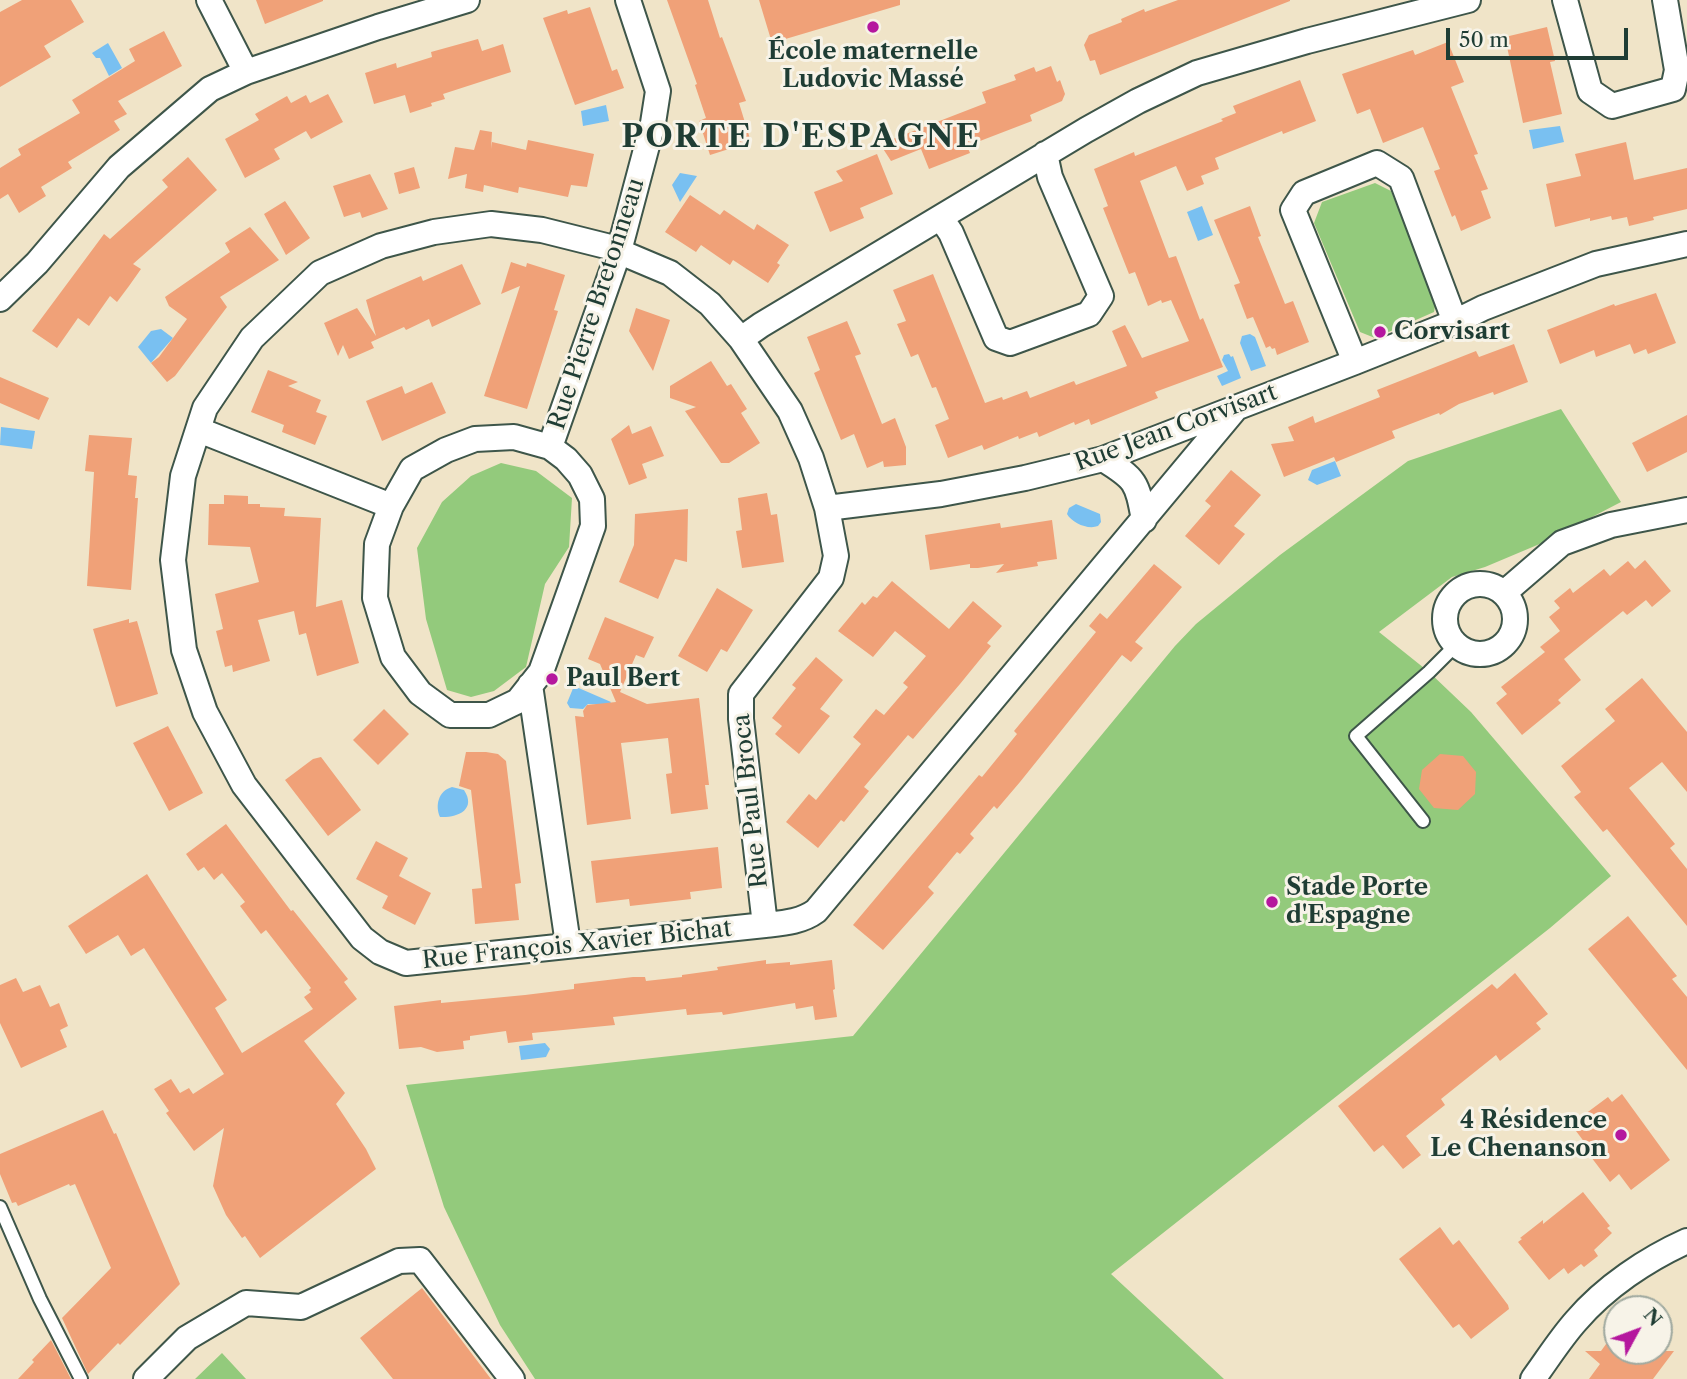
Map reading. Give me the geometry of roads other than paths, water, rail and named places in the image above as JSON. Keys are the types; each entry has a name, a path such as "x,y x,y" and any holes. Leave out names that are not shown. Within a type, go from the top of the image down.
{"street":[{"path":"209,0 246,72"},
{"path":"0,299 37,264 119,167 209,89 246,72 467,0"},
{"name":"Rue Pierre Bretonneau","path":"550,447 619,251 653,123 658,91 628,0"},
{"path":"741,339 1045,154 1138,101 1197,73 1307,41 1468,0"},
{"path":"1565,0 1590,91 1612,106 1673,89 1678,70 1665,0"},
{"path":"941,218 951,233 996,338 1010,343 1089,314 1101,296 1050,177 1045,154"},
{"path":"1355,362 1293,210 1304,193 1377,163 1401,178 1455,322"},
{"name":"Rue François Xavier Bichat","path":"619,251 542,230 491,224 434,232 381,246 320,273 252,338 205,408 183,476 173,560 184,650 205,712 244,785 362,938 380,952 406,963 793,922 808,917 816,911 1236,408"},
{"name":"Rue Jean Corvisart","path":"827,508 941,494 1103,459 1355,362 1595,264 1687,244"},
{"name":"Rue Paul Broca","path":"619,251 670,273 710,304 741,339 790,411 811,458 827,508 836,556 831,578 741,694 741,719 765,925"},
{"path":"199,430 391,506"},
{"path":"513,437 550,447 566,459 580,475 592,499 593,526 541,672 518,701 489,715 450,715 419,693 393,657 375,598 377,544 391,506 412,469 446,450 475,439 513,437"},
{"path":"1103,459 1128,474 1138,489 1144,520"},
{"path":"1504,593 1562,543 1611,525 1687,510"},
{"path":"1472,584 1494,586 1504,593 1515,614 1515,627 1502,647 1491,653 1478,654 1466,652 1456,645 1448,636 1444,615 1453,594 1472,584"},
{"path":"530,685 568,944"},
{"path":"1533,1379 1577,1320 1615,1285 1663,1252 1687,1241"},
{"path":"146,1379 187,1339 246,1303 301,1307 399,1261 420,1260 512,1379"}],"lane":[{"path":"1423,821 1356,736 1456,645"},
{"path":"0,1207 40,1299 81,1379"}],"water":[{"path":"108,43 122,68 109,76 100,58 96,58 92,53"},
{"path":"606,105 609,121 583,126 581,111"},
{"path":"1560,126 1564,142 1533,149 1529,130"},
{"path":"680,173 697,176 680,202 672,185"},
{"path":"1202,206 1213,235 1198,241 1187,212"},
{"path":"161,329 173,338 151,363 138,347 151,331"},
{"path":"1250,334 1255,337 1266,366 1251,371 1240,343 1242,336"},
{"path":"1224,355 1233,356 1241,378 1222,386 1217,376 1228,371 1222,360"},
{"path":"1,427 35,431 32,449 0,445"},
{"path":"1335,461 1341,476 1317,485 1308,480 1312,470"},
{"path":"1076,504 1100,514 1101,522 1098,526 1085,526 1069,517 1069,508"},
{"path":"574,686 611,702 609,705 588,704 583,709 570,708 567,703"},
{"path":"452,787 464,790 467,808 453,816 440,817 439,799"},
{"path":"545,1043 550,1049 546,1057 521,1060 519,1046"}],"place":[{"name":"École maternelle Ludovic Massé","path":"873,27"},
{"name":"Corvisart","path":"1380,332"},
{"name":"Paul Bert","path":"552,679"},
{"name":"Stade Porte d'Espagne","path":"1272,902"},
{"name":"4 Résidence Le Chenanson","path":"1621,1135"}],"district":[{"name":"PORTE D'ESPAGNE","path":"801,138"}]}
